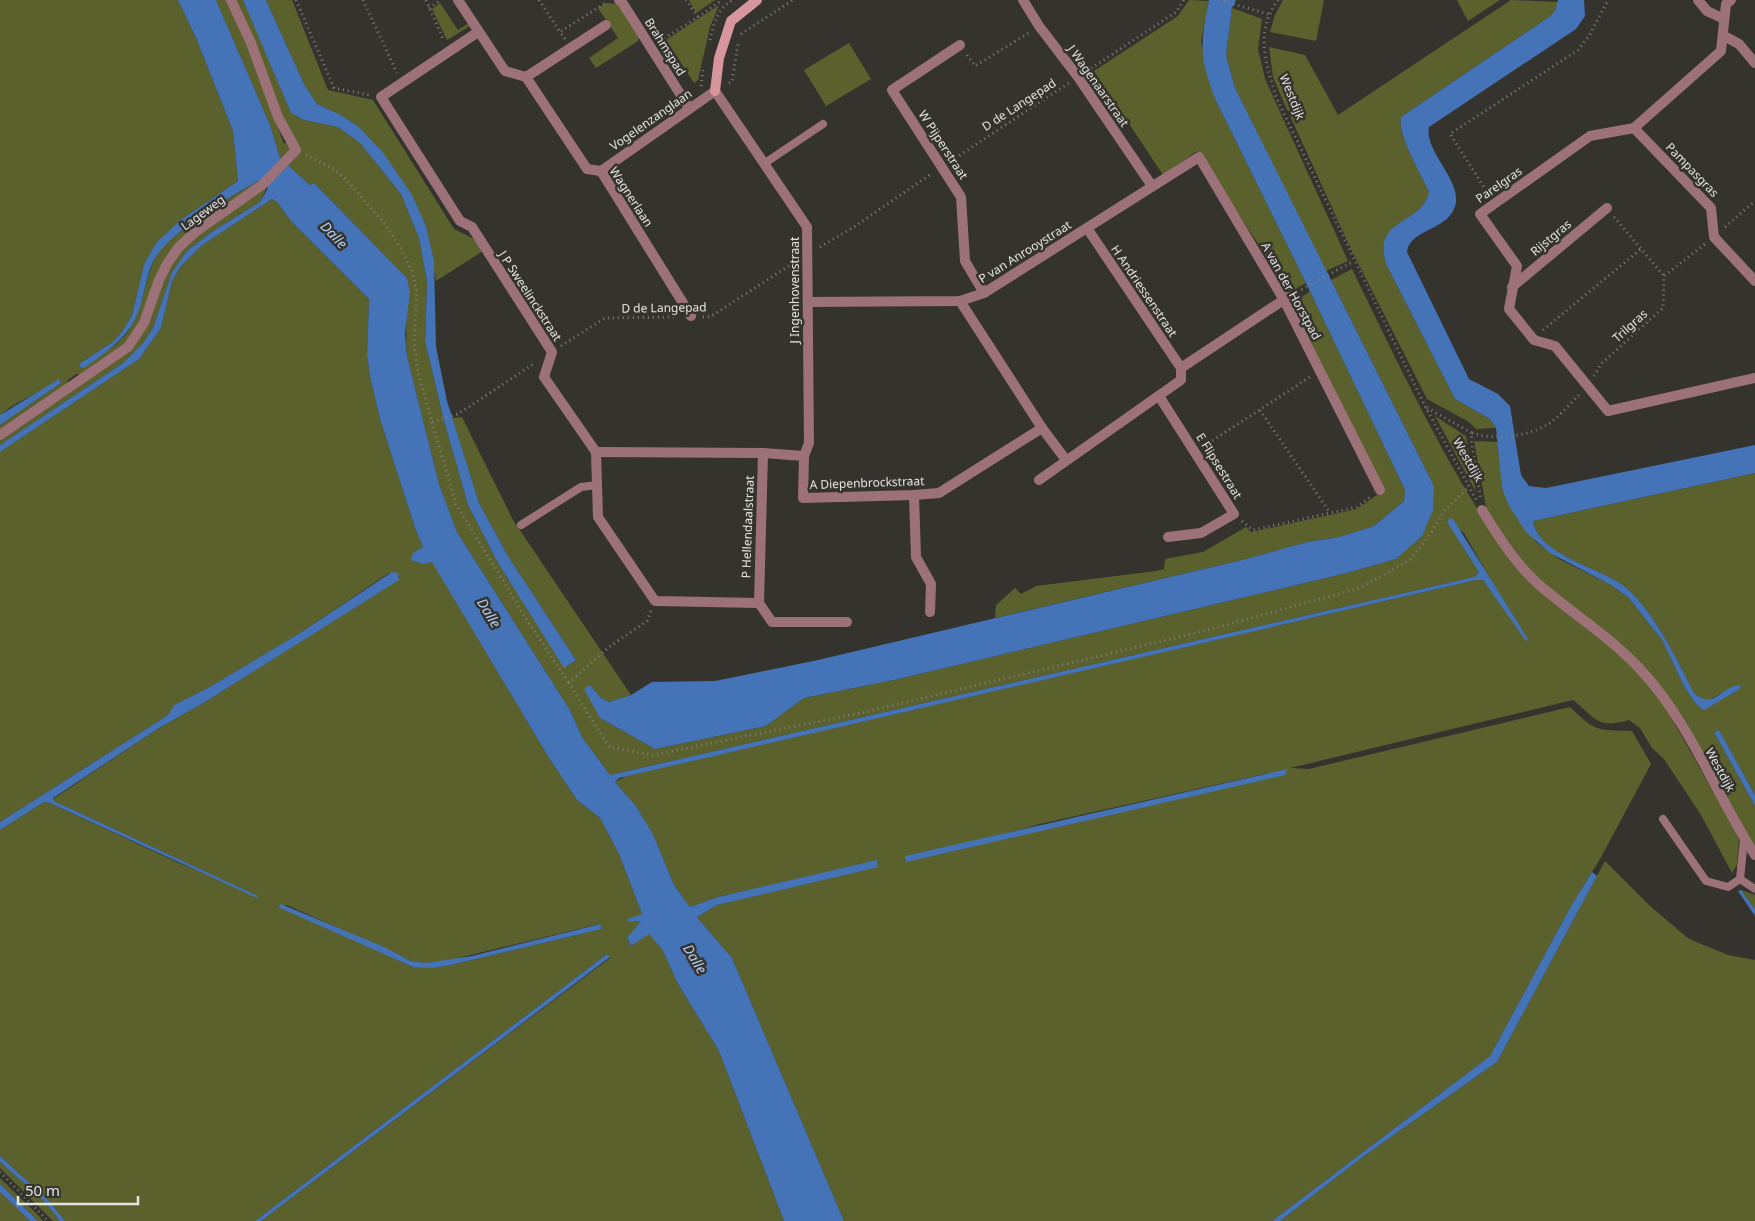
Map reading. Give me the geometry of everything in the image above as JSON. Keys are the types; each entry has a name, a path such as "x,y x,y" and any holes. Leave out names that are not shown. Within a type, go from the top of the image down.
{"street":[{"path":"231,0 251,43 278,117 296,150"},
{"path":"458,0 505,71 526,77 606,25"},
{"name":"Brahmspad","path":"619,0 689,108"},
{"path":"715,91 720,58 731,21 758,0"},
{"name":"J Wagenaarstraat","path":"1023,0 1039,26 1078,77 1152,186"},
{"path":"1698,0 1707,11 1724,19"},
{"path":"1634,128 1721,51 1726,4 1731,0"},
{"path":"381,97 478,32"},
{"path":"1724,36 1740,44 1755,63"},
{"name":"W Pijperstraat","path":"960,45 892,90 961,197 965,261 984,293"},
{"name":"Wagnerlaan","path":"526,77 587,169 601,170 691,316"},
{"name":"Vogelenzanglaan","path":"601,170 715,91"},
{"name":"J Ingenhovenstraat","path":"715,91 807,227 809,443 804,456"},
{"name":"J P Sweelinckstraat","path":"381,97 460,221 472,227 552,352 544,378 596,452"},
{"name":"Parelgras","path":"1533,338 1509,309 1517,266 1480,214 1590,136 1634,128"},
{"name":"Pampasgras","path":"1634,128 1711,208 1714,237"},
{"name":"Lageweg","path":"0,435 128,347 144,323 166,264 178,248 194,234 262,185 296,150"},
{"name":"A van der Horstpad","path":"1152,186 1199,158 1286,298 1380,490"},
{"name":"P van Anrooystraat","path":"808,302 960,301 984,293 1152,186"},
{"name":"Rijstgras","path":"1512,287 1606,208"},
{"name":"H Andriessenstraat","path":"1087,228 1181,368"},
{"path":"1714,237 1755,281"},
{"path":"1039,480 1181,380 1181,368 1286,298"},
{"path":"960,301 1042,428 1066,460"},
{"path":"1533,338 1556,346 1608,411 1755,378"},
{"name":"E Flipsestraat","path":"1159,396 1234,514 1202,533 1168,537"},
{"name":"A Diepenbrockstraat","path":"804,456 803,498 914,496 939,493 1042,428"},
{"path":"804,456 763,453 596,452 598,517 655,601 759,602 772,622 847,622"},
{"name":"P Hellendaalstraat","path":"759,602 763,453"},
{"path":"914,496 916,557 930,584 930,612"},
{"name":"Westdijk","path":"1482,510 1515,558 1536,582 1612,642 1640,668 1662,696 1755,856"}],"lane":[{"path":"765,163 823,124"},
{"path":"521,525 580,487 597,485"},
{"path":"1663,819 1706,881 1728,887 1740,879"},
{"path":"1740,879 1744,839"},
{"path":"1740,879 1755,889"}],"path":[{"path":"296,0 334,88 381,97"},
{"path":"363,0 392,66 403,82"},
{"path":"426,0 448,52"},
{"path":"429,8 441,0"},
{"path":"539,0 570,48"},
{"path":"560,32 610,0"},
{"path":"686,0 698,17"},
{"path":"652,49 723,0 726,4"},
{"path":"715,91 732,82 740,34 793,0"},
{"name":"D de Langepad","path":"432,422 454,415 605,318 691,316 710,318 808,253 854,227 942,166 1176,12 1184,0"},
{"path":"1219,0 1268,14 1278,0"},
{"path":"1494,204 1450,134 1578,50 1589,36 1608,0"},
{"name":"Westdijk","path":"1268,14 1262,50 1276,97 1426,408 1482,510"},
{"path":"960,45 975,66 1039,26"},
{"path":"296,150 334,168 385,224 402,250 412,271 417,292 414,341 417,368 456,504 530,625 609,747 653,754 865,712 1200,632 1360,588 1410,560 1431,533 1444,511 1469,487"},
{"path":"1606,208 1664,276 1714,237 1755,201"},
{"path":"1533,338 1640,249"},
{"path":"1303,288 1354,261"},
{"name":"Trilgras","path":"1472,434 1485,438 1529,433 1546,426 1589,386 1601,364 1663,308 1664,276"},
{"path":"1196,452 1320,370"},
{"path":"1426,408 1472,434 1471,440 1482,510"},
{"path":"1260,410 1330,513"},
{"path":"1234,514 1252,530 1357,506 1380,490"},
{"path":"569,684 609,647 647,621 655,601"},
{"path":"0,1172 48,1221"}],"green space":[{"path":"0,0 178,0 196,38 233,131 238,181 179,221 156,243 144,264 132,315 123,330 114,341 79,364 80,367 114,346 129,330 140,307 154,260 160,250 193,222 260,180 262,181 178,243 140,324 123,346 83,375 76,374 68,380 67,385 0,431 0,425 61,383 60,380 12,406 0,415"},
{"path":"216,0 227,0 251,54 284,144 292,137 286,129 234,0 243,0 291,113 304,120 338,127 360,143 401,194 419,238 427,282 425,341 444,421 468,505 498,563 565,667 576,660 508,556 479,503 452,418 462,417 513,520 631,695 609,702 601,698 590,685 600,718 655,749 766,726 804,698 894,680 1347,573 1396,559 1434,486 1331,280 1352,269 1437,438 1494,535 1637,670 1664,705 1739,837 1737,865 1732,873 1701,815 1664,759 1652,748 1640,728 1629,720 1618,723 1598,721 1573,700 1290,768 1309,769 1570,707 1586,721 1598,728 1632,731 1651,764 1490,1056 1272,1221 844,1221 732,958 697,917 717,905 878,866 877,861 718,897 690,907 674,885 653,834 636,806 615,782 626,776 1476,580 1483,580 1528,639 1497,591 1464,533 1448,522 1479,572 1474,577 610,775 582,737 570,710 457,532 439,484 407,356 407,278 314,183 310,185 280,158 270,125","holes":["1287,769 906,861 1040,824"]},
{"path":"266,0 292,0 328,90 373,100 454,229 476,240 483,251 436,281 426,226 382,151 359,127 341,115 317,104 304,84"},
{"path":"689,0 715,0 696,13"},
{"path":"1189,0 1209,1 1201,42 1216,101 1306,283 1290,292 1197,151 1163,175 1094,71 1178,16"},
{"path":"1283,0 1324,0 1316,41 1270,32 1275,15"},
{"path":"1457,0 1500,0 1468,21"},
{"path":"1511,0 1558,2 1555,11 1549,17 1401,117 1406,144 1429,192 1425,202 1418,210 1392,230 1386,238 1384,249 1386,264 1455,399 1490,419 1496,428 1476,429 1469,422 1427,399 1351,249 1285,105 1273,77 1269,47 1305,55 1338,115"},
{"path":"440,3 458,30 467,24 470,26 447,40 432,9"},
{"path":"606,3 620,4 639,35 638,41 596,68 589,58 618,38 598,8"},
{"path":"719,5 710,27 698,80 694,83 666,40"},
{"path":"1232,8 1262,19 1258,49 1265,79 1348,261 1326,271 1235,88 1226,55"},
{"path":"849,43 871,79 826,106 804,70"},
{"path":"267,187 260,202 213,231 187,251 172,272 153,328 143,343 123,363 0,445 0,439 128,351 161,282 180,250 196,236"},
{"path":"272,199 277,202 291,221 369,299 367,355 370,377 380,419 415,528 423,547 413,553 432,561 549,758 577,800 600,818 619,854 642,914 634,922 641,921 641,923 627,939 631,946 649,933 662,949 678,984 719,1051 784,1221 261,1221 610,958 607,954 255,1221 65,1221 48,1200 0,1156 0,830 44,802 50,803 179,863 258,896 53,799 159,728 205,702 398,580 399,576 389,573 300,633 208,688 174,705 168,715 0,822 0,452 139,359 161,328 172,281 181,266 201,246","holes":["287,905 412,961 426,963 446,961 599,924 602,929 451,965 413,967 279,906"]},
{"path":"1310,291 1405,490 1404,501 1374,526 1339,537 1307,542 1246,559 995,618 996,605 1015,588 1021,594 1036,586 1164,569 1165,559 1203,552 1246,527 1251,532 1357,509 1384,490 1291,305"},
{"path":"1435,416 1466,436 1476,492"},
{"path":"1474,441 1499,442 1502,488 1536,542 1559,559 1611,585 1628,597 1662,640 1685,688 1696,704 1703,710 1740,689 1735,686 1709,700 1702,700 1694,693 1652,618 1631,592 1620,583 1556,550 1545,542 1537,532 1533,521 1755,473 1755,795 1719,730 1714,732 1755,806 1755,847 1670,701 1537,578 1500,532 1487,512"},
{"path":"1605,861 1650,906 1689,939 1728,955 1755,960 1755,1221 1280,1221 1364,1156 1497,1062"},
{"path":"1741,890 1755,895 1755,909"},
{"path":"0,1162 44,1201 60,1221 53,1221 0,1168"},
{"path":"0,1178 43,1221 38,1221 0,1184"},
{"path":"0,1192 30,1221 0,1221"}],"water":[{"name":"Dalle","path":"178,0 216,0 270,125 280,158 310,185 314,183 407,278 410,292 405,334 407,356 439,484 457,532 570,710 582,737 610,775 1474,577 1479,572 1447,522 1450,518 1453,519 1528,639 1526,641 1483,580 1476,580 619,778 615,782 636,806 653,834 674,885 690,907 718,897 877,860 878,867 717,905 697,917 732,958 844,1221 784,1221 719,1051 678,984 662,949 649,934 631,946 627,938 641,921 627,922 628,919 642,914 619,854 600,818 577,800 549,758 432,562 423,564 411,560 413,553 423,547 415,528 380,419 370,377 367,355 369,299 291,221 277,202 272,199 201,246 181,266 172,281 161,328 139,359 0,452 0,445 123,363 143,343 153,328 172,272 187,251 213,231 260,202 268,188 260,180 233,195 173,238 154,260 137,315 126,334 84,368 80,367 79,364 114,341 123,330 132,315 144,264 156,243 179,221 238,181 233,131 196,38"},
{"path":"243,0 266,0 304,84 317,104 341,115 359,127 382,151 412,195 426,226 434,261 436,347 447,401 479,503 508,556 576,660 564,668 498,563 468,505 444,421 425,341 427,282 419,238 401,194 360,143 338,127 304,120 291,113"},
{"path":"1209,0 1236,0 1232,8 1226,55 1235,88 1434,486 1433,510 1422,536 1396,559 1347,573 894,680 804,698 766,726 655,749 600,718 584,689 590,685 601,698 609,702 631,695 652,682 715,681 818,660 1246,559 1307,542 1339,537 1374,526 1404,501 1405,490 1216,101 1206,73 1203,51 1204,29"},
{"path":"1558,0 1584,0 1585,16 1576,29 1429,127 1432,145 1452,183 1456,202 1453,211 1447,219 1415,238 1407,252 1469,379 1498,394 1510,406 1521,475 1529,486 1546,488 1755,445 1755,473 1533,521 1537,532 1545,542 1556,550 1620,583 1631,592 1642,604 1662,634 1694,693 1701,698 1708,699 1729,688 1741,686 1740,689 1703,710 1696,704 1685,688 1662,640 1628,597 1611,585 1550,553 1526,532 1509,506 1502,488 1496,428 1490,419 1455,399 1386,264 1384,249 1386,238 1399,223 1417,211 1424,203 1429,192 1406,144 1401,117 1549,17 1555,11"},
{"path":"59,379 61,383 0,425 0,415"},
{"path":"392,572 398,573 399,580 205,702 159,728 53,798 54,801 258,896 257,898 50,803 44,802 0,830 0,822 168,715 174,705 208,688 300,633"},
{"path":"1719,730 1755,795 1755,806 1714,732"},
{"path":"1287,769 1285,775 906,862 905,856"},
{"path":"1592,872 1597,876 1497,1062 1364,1156 1280,1221 1272,1221 1490,1056 1571,906"},
{"path":"1741,890 1755,909 1755,916 1738,891"},
{"path":"281,904 384,947 411,961 426,963 472,956 600,924 602,929 451,965 433,968 413,967 278,907"},
{"path":"607,954 610,957 261,1221 255,1221"},
{"path":"0,1156 48,1200 65,1221 60,1221 44,1201 0,1162"},
{"path":"0,1184 38,1221 30,1221 0,1192"}]}
